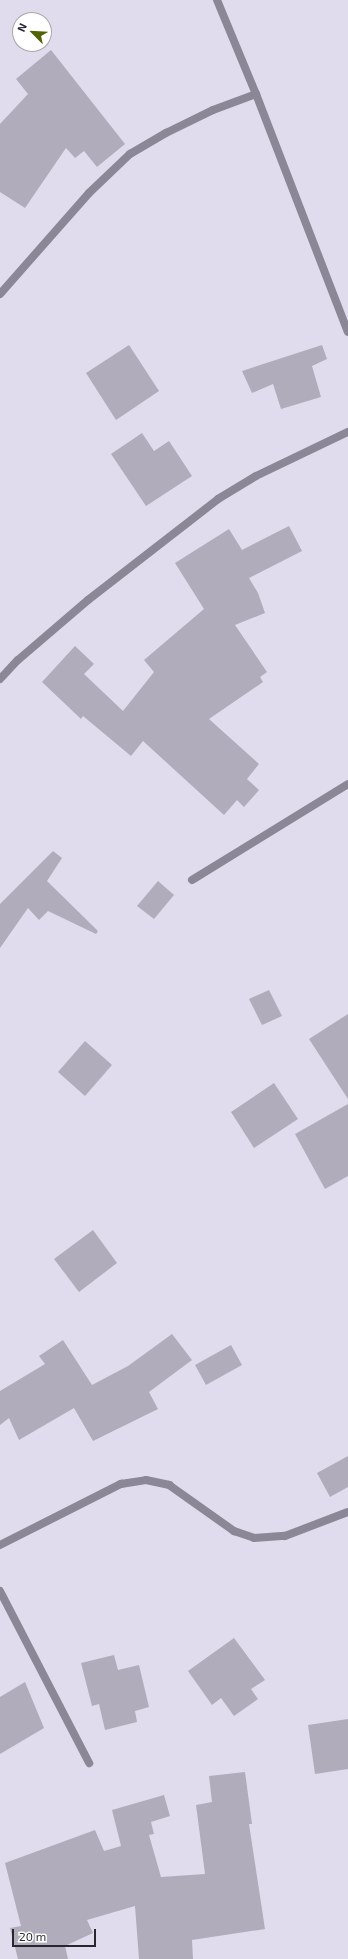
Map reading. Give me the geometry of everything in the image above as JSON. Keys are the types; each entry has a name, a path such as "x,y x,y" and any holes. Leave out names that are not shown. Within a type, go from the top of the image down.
{"street":[{"path":"216,0 256,94 348,332"},
{"path":"0,294 89,194 130,154 172,130 256,94"},
{"path":"0,679 18,660 88,600 218,498 256,476 348,432"},
{"path":"192,880 348,784"},
{"path":"0,1545 121,1484 146,1480 169,1485 234,1531 254,1538 285,1536 348,1512"},
{"path":"0,1591 89,1763"}],"building":[{"path":"52,51 125,144 97,167 84,151 75,158 66,148 25,208 0,192 0,124 28,94 16,79 49,52"},
{"path":"129,345 159,391 116,420 86,373"},
{"path":"322,345 327,359 312,366 321,397 281,409 273,384 252,393 242,371"},
{"path":"142,433 154,451 169,441 192,476 146,506 111,454"},
{"path":"289,526 302,551 249,578 258,593 265,613 235,625 267,672 260,677 263,682 209,719 259,764 247,779 259,790 244,807 237,800 224,815 143,741 131,756 83,716 81,719 42,682 75,646 94,664 84,674 123,711 154,672 144,660 204,609 175,563 229,529 242,550"},
{"path":"53,851 62,858 47,881 98,931 96,934 48,911 39,920 28,908 0,948 0,904"},
{"path":"158,881 174,895 154,919 137,906"},
{"path":"269,990 282,1016 262,1025 249,999"},
{"path":"348,1014 348,1099 309,1039"},
{"path":"85,1041 112,1065 85,1096 58,1072"},
{"path":"274,1083 298,1119 254,1148 231,1112"},
{"path":"348,1104 348,1176 325,1189 295,1134"},
{"path":"93,1230 117,1263 79,1292 54,1259"},
{"path":"172,1334 192,1360 149,1392 158,1409 93,1441 74,1408 19,1440 9,1418 0,1425 0,1391 45,1364 39,1356 63,1340 92,1385 128,1366"},
{"path":"231,1345 242,1365 206,1385 195,1365"},
{"path":"348,1456 348,1487 330,1497 317,1473"},
{"path":"234,1638 265,1680 251,1689 258,1699 234,1716 221,1698 212,1705 188,1671"},
{"path":"114,1655 118,1670 139,1665 149,1707 135,1711 137,1722 105,1730 99,1704 92,1706 81,1663"},
{"path":"25,1682 44,1728 0,1754 0,1697"},
{"path":"348,1719 348,1769 315,1774 308,1725"},
{"path":"245,1772 252,1824 249,1824 265,1929 192,1940 193,1959 139,1959 135,1906 87,1920 93,1933 65,1946 68,1959 18,1959 10,1928 21,1926 5,1863 95,1830 104,1851 121,1846 112,1810 164,1795 170,1816 151,1822 154,1834 149,1835 161,1877 205,1874 196,1805 212,1802 209,1776"}]}
